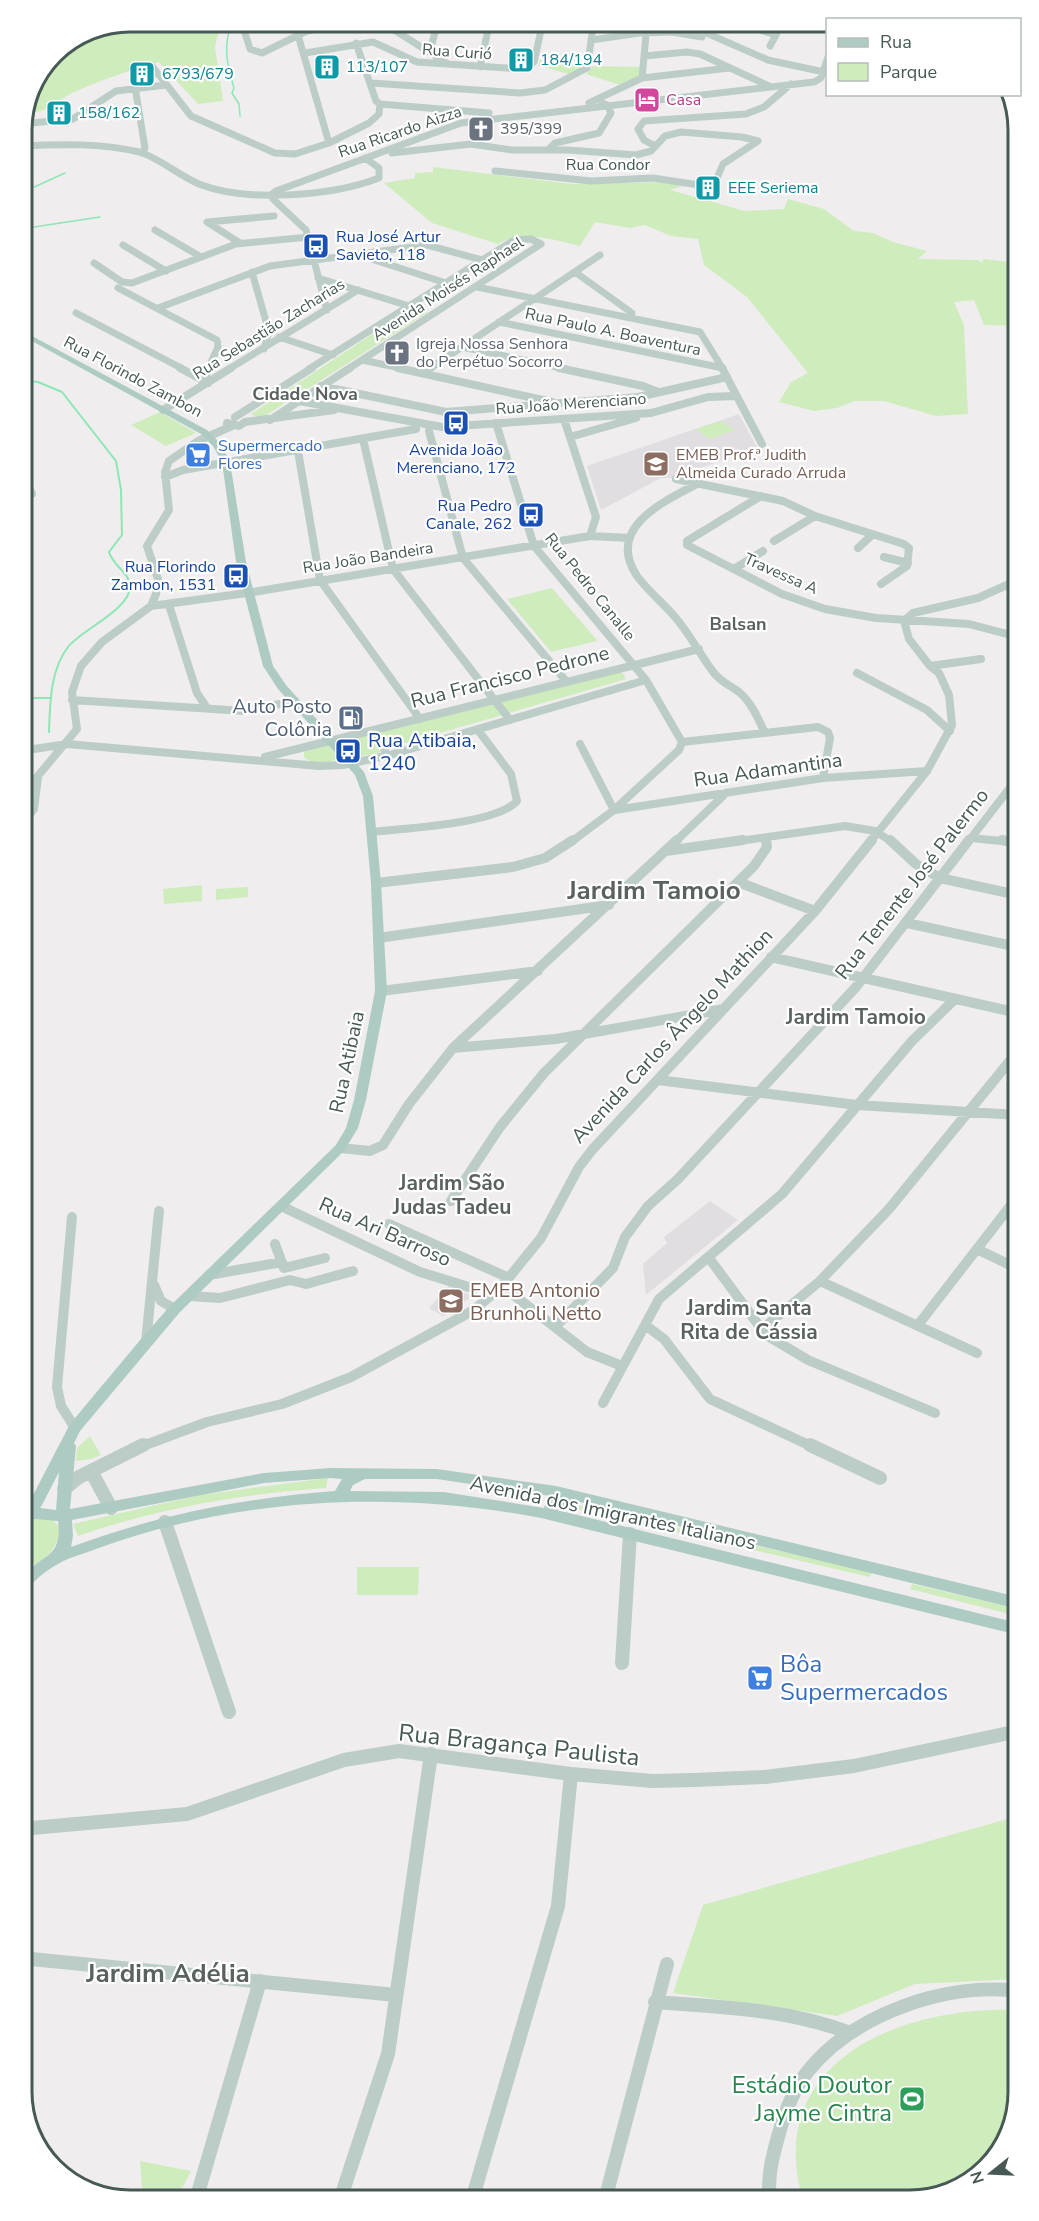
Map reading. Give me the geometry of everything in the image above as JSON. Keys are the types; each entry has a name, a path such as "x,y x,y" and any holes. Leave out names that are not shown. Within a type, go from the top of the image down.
{"main road":[{"name":"Rua Florindo Zambon","path":"32,339 163,410 204,436 226,462 247,593 268,666 330,740"},
{"name":"Rua Atibaia","path":"32,1503 72,1434 146,1342 209,1275 340,1149 352,1128 360,1100 381,991 376,883 373,832 364,782 352,764 330,740"},
{"name":"Rua Atibaia","path":"56,1558 66,1540 63,1484 72,1434"},
{"path":"340,1496 348,1481 366,1473"},
{"name":"Avenida dos Imigrantes Italianos","path":"32,1513 63,1516 264,1478 366,1473 437,1474 577,1496 1007,1600"},
{"path":"32,1508 63,1484"},
{"name":"Avenida dos Imigrantes Italianos","path":"56,1558 95,1542 165,1522 262,1504 340,1496 446,1498 549,1515 1007,1626"},
{"path":"549,1515 556,1501 577,1496"},
{"path":"32,1575 56,1558"},
{"path":"876,1593 887,1582 885,1572"}],"street":[{"path":"246,32 252,51 267,52 305,32"},
{"path":"398,32 450,65"},
{"path":"430,51 435,32"},
{"path":"480,67 488,32"},
{"name":"Rua Curió","path":"305,53 356,43 378,42 410,61 515,69 531,66 534,62 541,32"},
{"path":"371,83 520,93 540,92 584,72 587,68 592,32"},
{"path":"591,40 617,36 642,36 654,32 693,32"},
{"path":"702,32 782,63 824,72"},
{"path":"762,32 776,35"},
{"path":"771,46 778,32"},
{"path":"682,33 717,39"},
{"path":"298,35 329,143"},
{"path":"642,36 644,56 642,78"},
{"path":"356,43 376,101 380,105 476,116 523,115 819,80 826,64"},
{"path":"644,56 694,53 770,87"},
{"path":"152,66 191,116 275,153 295,154 329,143 375,119 380,105"},
{"path":"575,109 642,78 730,68"},
{"path":"374,155 463,144 512,150 549,149 628,156 647,153 655,146 640,135 638,129 644,121 746,114 764,107 791,84"},
{"path":"32,123 79,118 111,93 135,87 166,85"},
{"path":"135,87 145,148 142,153"},
{"path":"549,149 555,143 598,133 611,113 607,105 599,99"},
{"name":"Rua Ricardo Aizza","path":"32,146 81,145 142,153 208,188 272,195 476,116"},
{"name":"Rua Condor","path":"495,171 591,181 668,179 699,185 712,184 718,180 723,164 755,144 757,140 681,132 665,136 655,146"},
{"path":"272,195 372,182 380,178 381,171 365,158"},
{"path":"272,195 303,225 309,237 327,310"},
{"path":"240,243 207,222 274,216"},
{"path":"155,230 201,257"},
{"path":"94,263 127,283 240,243 309,237"},
{"name":"Avenida Moisés Raphael","path":"166,466 180,452 204,436 232,422 517,238 531,239 541,244 270,420"},
{"path":"123,245 166,271"},
{"path":"158,308 264,267 315,262 427,245 482,260"},
{"path":"359,255 446,283"},
{"path":"424,373 600,255"},
{"path":"252,272 269,332 263,350"},
{"path":"575,272 620,302 632,313 631,317"},
{"name":"Avenida Moisés Raphael","path":"318,278 409,306"},
{"path":"322,292 328,288 347,287"},
{"path":"477,287 702,333 723,368 762,444"},
{"path":"76,313 206,382 209,365 218,347 217,340 118,288"},
{"name":"Rua Sebastião Zacharias","path":"163,410 358,290"},
{"name":"Rua Paulo A. Boaventura","path":"499,322 723,368"},
{"path":"269,332 333,355"},
{"path":"462,347 643,386 658,392"},
{"path":"362,360 556,403"},
{"path":"194,375 209,365"},
{"path":"321,386 434,411 628,398 727,377"},
{"path":"522,394 527,401 524,406"},
{"name":"Rua João Merenciano","path":"183,470 416,429 429,430 442,427 651,413 708,397 736,396"},
{"name":"Rua João Merenciano","path":"299,400 442,427"},
{"path":"232,422 270,420 342,409"},
{"path":"570,437 651,413"},
{"path":"590,417 601,419 605,427"},
{"path":"564,419 596,517 590,536"},
{"path":"409,421 416,429"},
{"name":"Rua Pedro Canalle","path":"496,423 534,546 646,680 682,742"},
{"path":"429,430 463,558 566,681"},
{"path":"363,439 393,569 492,700 510,720"},
{"path":"298,451 320,580 420,719"},
{"path":"32,783 46,764 67,744 77,729 72,692 77,675 96,647 112,632 151,606 159,580 147,546 170,510 165,477 166,466 183,470"},
{"path":"165,477 183,470"},
{"path":"676,479 783,501 815,516 907,546 908,563 899,574 881,584"},
{"path":"697,484 648,511 630,538 630,558 639,576 680,622 709,668 722,683 742,694 764,731"},
{"name":"Travessa A","path":"761,496 708,526 687,541 687,545 796,600 825,609 904,621 953,622 1002,631"},
{"path":"774,541 815,516"},
{"path":"858,548 873,535"},
{"name":"Rua João Bandeira","path":"151,606 247,593 590,536 630,538"},
{"path":"734,569 763,551"},
{"path":"884,557 908,563"},
{"path":"950,731 952,716 949,695 939,673 930,666 909,639 904,621 913,613 986,596 1007,586"},
{"path":"169,604 197,693 207,708"},
{"path":"1002,631 1007,630"},
{"path":"1002,631 1007,633"},
{"name":"Rua Francisco Pedrone","path":"250,759 304,748 699,649"},
{"path":"930,666 981,659"},
{"path":"857,674 927,710 950,731"},
{"path":"32,749 67,744 332,766 352,764 646,680"},
{"path":"72,700 257,710 295,701"},
{"path":"376,883 532,862 558,851 627,799 680,750 682,742 764,731 818,727 828,732 830,738 823,778"},
{"path":"373,832 489,817 510,809 517,801 511,774 478,729"},
{"name":"Avenida Carlos Ângelo Mathion","path":"63,1484 123,1454 177,1431 267,1409 351,1377 459,1320 506,1282 541,1238 585,1158 815,911 927,771 950,731"},
{"path":"368,732 384,741 386,756"},
{"path":"580,744 614,810"},
{"path":"304,748 301,754 305,764"},
{"name":"Rua Adamantina","path":"614,810 823,778 927,771"},
{"path":"32,812 38,777"},
{"name":"Rua Tenente José Palermo","path":"556,1326 613,1268 626,1237 648,1206 678,1179 862,977 1007,791"},
{"path":"340,1149 370,1150 383,1145 409,1104 453,1048 610,905 726,793"},
{"path":"627,799 649,805"},
{"path":"666,851 766,839 845,826 878,830 939,878 1007,893"},
{"path":"971,838 1007,841"},
{"path":"451,1201 519,1101 563,1054 582,1038 763,856 767,847 766,839"},
{"path":"738,882 815,911"},
{"path":"378,938 610,905"},
{"path":"906,923 1007,945"},
{"path":"771,957 1007,1011"},
{"path":"381,991 539,971"},
{"path":"603,1403 652,1310 664,1293 709,1258 782,1194 912,1041 955,999"},
{"path":"453,1048 521,1045 582,1038 724,1009"},
{"path":"761,1330 820,1281 889,1209 971,1112 1007,1065"},
{"path":"658,1080 857,1105 1007,1114"},
{"name":"Rua Ari Barroso","path":"281,1206 420,1272 475,1289"},
{"path":"918,1325 1007,1210"},
{"path":"146,1342 159,1211"},
{"path":"72,1217 57,1387 61,1406 72,1434"},
{"path":"389,1224 506,1282 587,1352 622,1366"},
{"path":"275,1244 290,1280"},
{"path":"977,1249 1007,1264"},
{"path":"209,1275 325,1258"},
{"path":"709,1258 761,1330 785,1348 808,1360 935,1413"},
{"path":"190,1296 220,1298 290,1280 306,1284 353,1271"},
{"path":"153,1281 161,1301 175,1309"},
{"path":"820,1281 977,1353"},
{"path":"645,1325 663,1337 692,1381 710,1399 880,1478"},
{"name":"Avenida Carlos Ângelo Mathion","path":"63,1484 100,1459 123,1454"},
{"path":"91,1471 111,1508"},
{"path":"165,1522 229,1712"},
{"path":"622,1663 630,1534"},
{"name":"Rua Bragança Paulista","path":"32,1828 187,1814 344,1760 399,1751 571,1774 652,1781 765,1777 854,1766 1007,1733"},
{"path":"344,2189 388,2054 431,1754"},
{"path":"475,2189 558,1906 571,1774"},
{"path":"32,1959 396,1995"},
{"path":"608,2190 655,2002 667,1964"},
{"path":"199,2189 261,1981"},
{"path":"770,2190 771,2162 785,2113 812,2066 848,2032 876,2017 945,1994 981,1988 1007,1989"},
{"path":"655,2002 782,2014 832,2025 848,2032"}],"shaded area":[{"name":"EMEB Prof.ª Judith Almeida Curado Arruda","path":"739,414 757,447 674,478 661,478 601,510 587,466"},
{"path":"710,1201 738,1220 646,1295 643,1264 667,1243 664,1237"},
{"name":"EMEB Antonio Brunholi Netto","path":"449,1286 473,1296 443,1316 429,1308"}],"green space":[{"path":"219,32 215,47 223,101 198,104 159,62 86,87 44,110 34,112 42,86 52,70 80,45 110,33"},
{"path":"540,60 585,62 583,68 571,75 538,65"},
{"path":"593,66 641,67 639,78 623,86 586,74"},
{"path":"433,167 572,184 664,182 683,186 670,190 745,211 784,209 788,199 824,209 854,231 873,233 893,242 927,251 918,259 978,260 982,263 983,259 1007,262 1007,326 984,325 974,300 954,302 964,325 968,414 936,416 884,401 855,401 837,408 814,411 779,402 791,382 808,373 747,297 704,265 698,239 671,236 645,225 630,228 595,222 580,246 528,236 498,244 432,223 384,183 415,178 415,173 433,172"},
{"path":"415,306 428,312 265,416 258,418 251,414"},
{"path":"160,412 196,433 166,446 131,425"},
{"path":"721,421 735,430 709,439 696,429"},
{"path":"552,588 597,641 551,652 507,599"},
{"path":"619,672 623,673 626,679 388,748 385,739 378,731"},
{"path":"370,735 380,741 382,750 379,753 355,757 343,740"},
{"path":"326,743 340,759 317,763 304,757 304,752"},
{"path":"202,885 202,901 164,904 163,889"},
{"path":"248,887 248,897 216,900 216,889"},
{"path":"90,1436 101,1455 76,1461 77,1448"},
{"path":"328,1478 326,1488 232,1498 169,1510 78,1536 73,1524 200,1495"},
{"path":"564,1502 872,1572 870,1577 564,1506"},
{"path":"32,1517 51,1518 62,1530 51,1551 32,1565"},
{"path":"357,1567 419,1567 418,1595 357,1595"},
{"path":"912,1584 1007,1606 1007,1613 910,1589"},
{"path":"1007,1819 1007,1980 915,1984 837,2016 673,1993 703,1905"},
{"name":"Estádio Doutor Jayme Cintra","path":"1007,2010 1006,2111 993,2143 961,2143 961,2175 929,2188 802,2190 796,2151 803,2111 823,2077 852,2051 889,2031 931,2018 974,2011"},
{"path":"140,2161 191,2171 181,2189 142,2189"}],"waterway":[{"path":"230,32 227,46 229,71 234,88 232,93 239,104 240,116"},
{"path":"32,188 65,173"},
{"path":"32,227 100,217"},
{"path":"32,381 62,392 116,461 121,490 122,535 109,552 127,577 130,586 123,603 74,640 62,656 52,688 49,732"},
{"path":"32,698 51,698"}],"place":[{"name":"184/194","path":"521,60"},
{"name":"113/107","path":"327,67"},
{"name":"6793/679","path":"142,74"},
{"name":"Casa","path":"647,100"},
{"name":"158/162","path":"59,113"},
{"name":"395/399","path":"481,129"},
{"name":"EEE Seriema","path":"708,188"},
{"name":"Rua José Artur Savieto, 118","path":"316,246"},
{"name":"Igreja Nossa Senhora do Perpétuo Socorro","path":"397,353"},
{"name":"Avenida João Merenciano, 172","path":"456,423"},
{"name":"Supermercado Flores","path":"198,455"},
{"name":"EMEB Prof.ª Judith Almeida Curado Arruda","path":"656,464"},
{"name":"Rua Pedro Canale, 262","path":"531,515"},
{"name":"Rua Florindo Zambon, 1531","path":"236,576"},
{"name":"Auto Posto Colônia","path":"351,718"},
{"name":"Rua Atibaia, 1240","path":"348,751"},
{"name":"EMEB Antonio Brunholi Netto","path":"451,1301"},
{"name":"Bôa Supermercados","path":"760,1678"},
{"name":"Estádio Doutor Jayme Cintra","path":"912,2099"}],"district":[{"name":"Cidade Nova","path":"305,394"},
{"name":"Balsan","path":"738,624"},
{"name":"Jardim Tamoio","path":"654,890"},
{"name":"Jardim Tamoio","path":"856,1017"},
{"name":"Jardim São Judas Tadeu","path":"452,1195"},
{"name":"Jardim Santa Rita de Cássia","path":"749,1320"},
{"name":"Jardim Adélia","path":"168,1973"}]}
